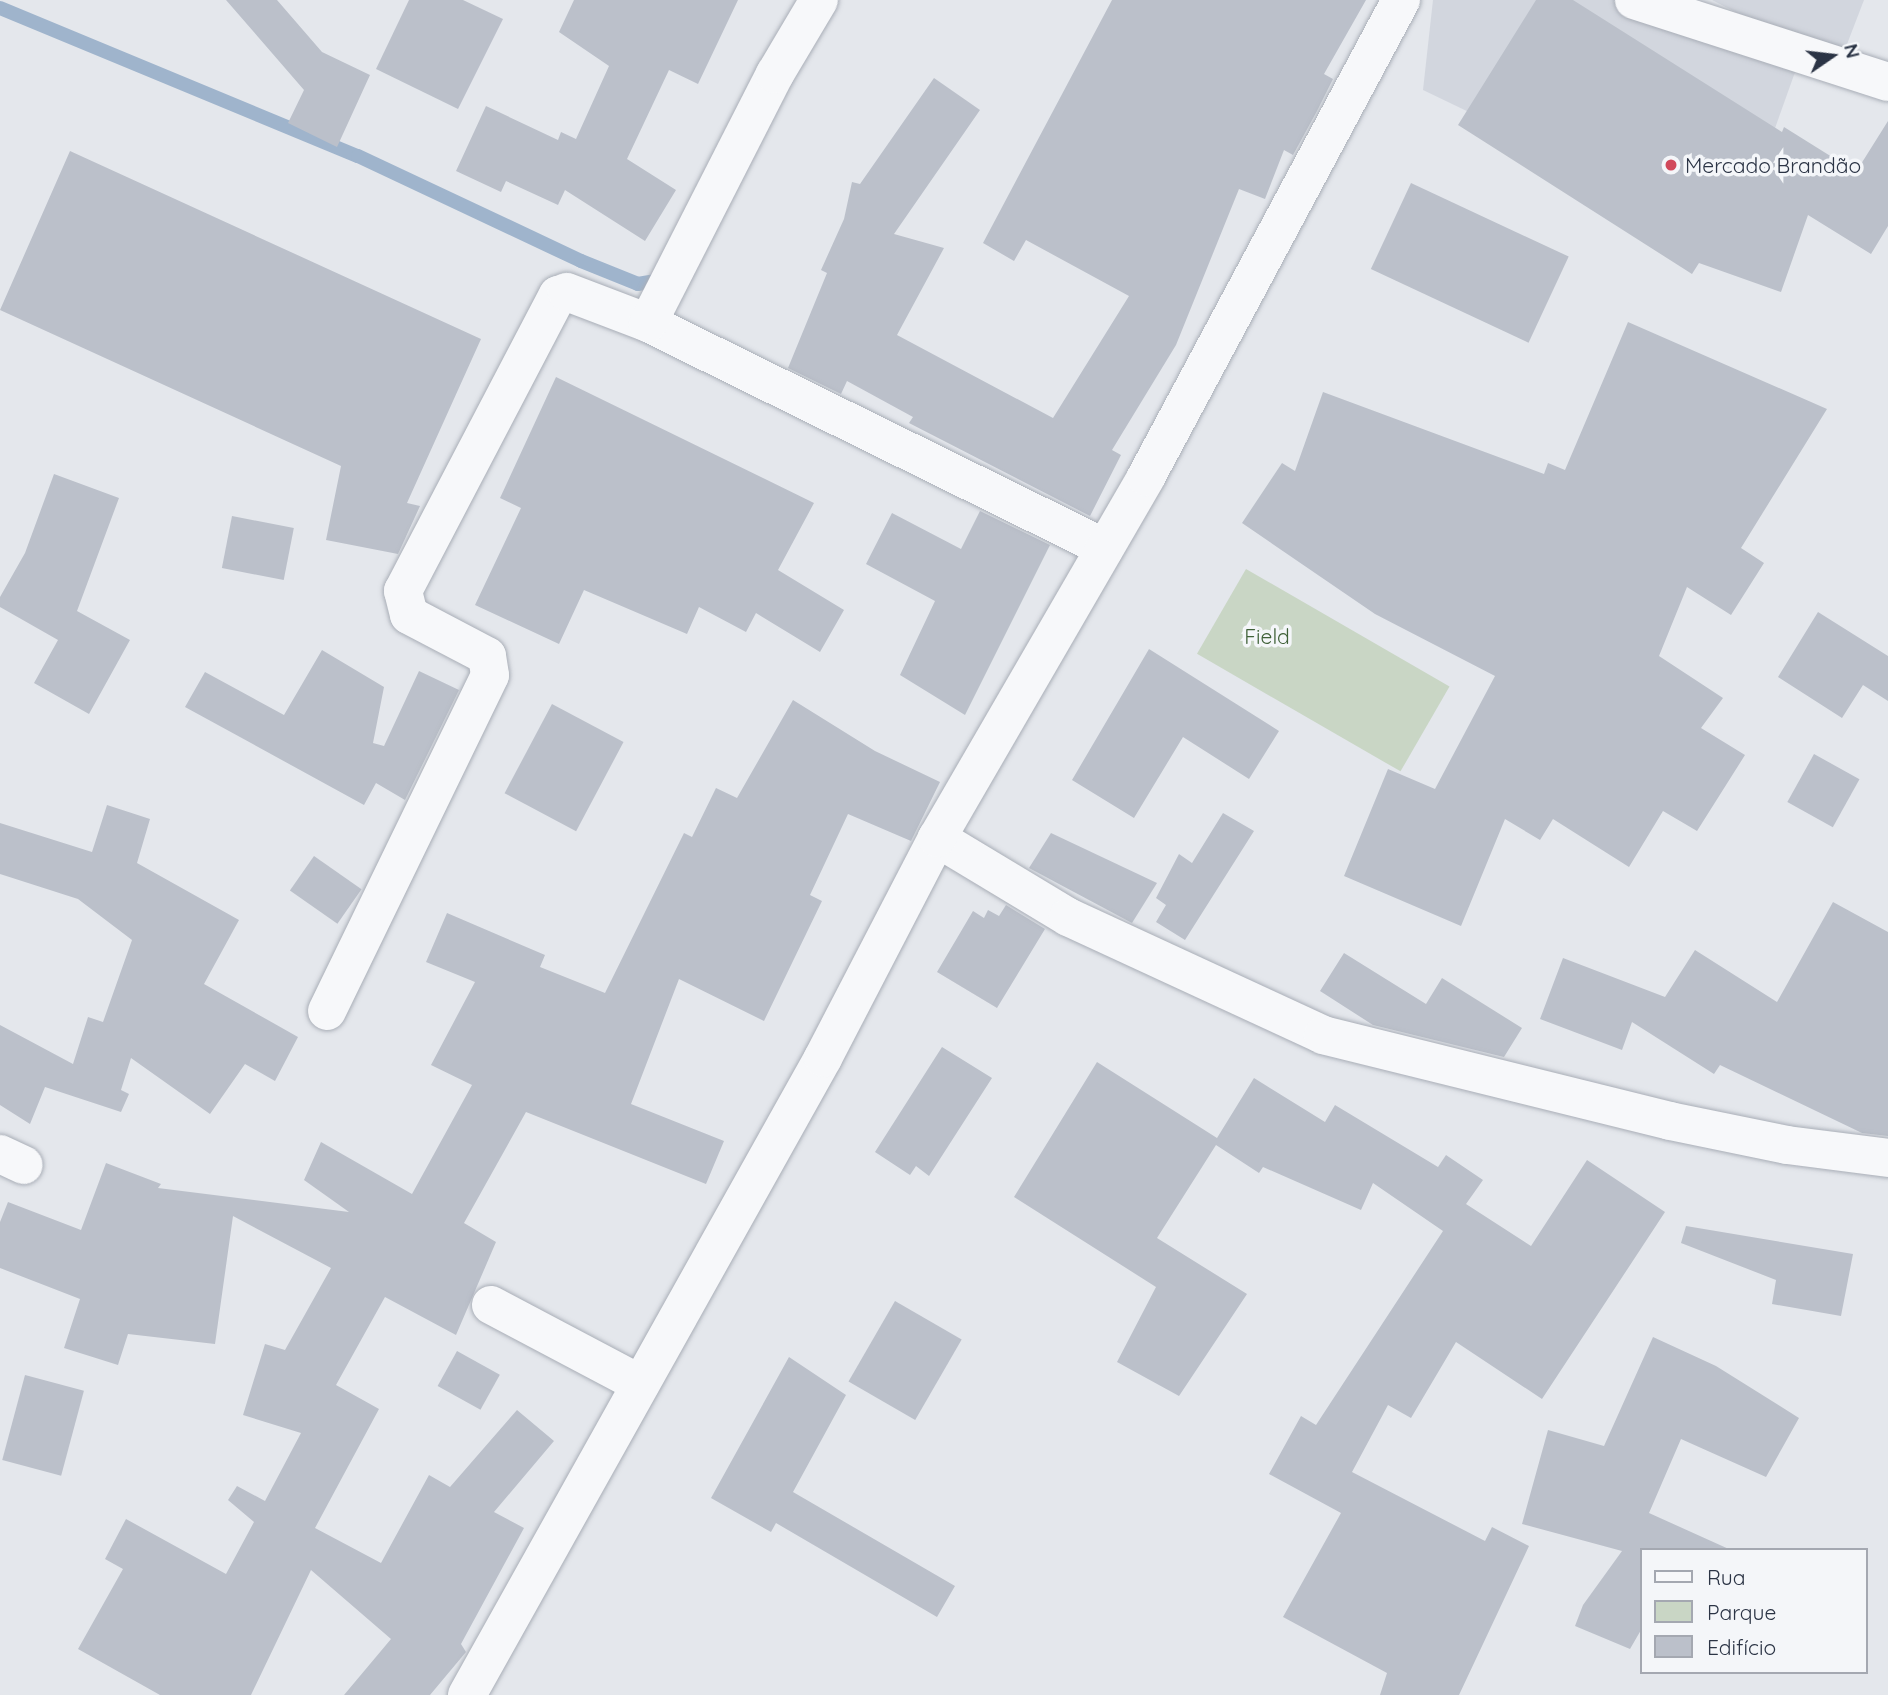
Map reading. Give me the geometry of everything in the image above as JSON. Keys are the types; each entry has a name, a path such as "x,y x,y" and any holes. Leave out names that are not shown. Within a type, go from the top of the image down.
{"street":[{"path":"648,323 775,74 819,0"},
{"path":"467,1695 823,1058 937,838 1105,548 1401,0"},
{"path":"1634,0 1888,82"},
{"path":"327,1011 490,675 487,656 409,615 403,591 558,295 567,292 648,323 1105,548"},
{"path":"937,838 1068,917 1323,1035 1670,1121 1787,1145 1888,1158"},
{"path":"491,1305 640,1384"}],"shaded area":[{"name":"Mercado Brandão","path":"1433,0 1619,0 1799,61 1735,240 1423,90"},
{"path":"1712,0 1864,0 1839,65"}],"green space":[{"name":"Field","path":"1246,569 1450,686 1401,771 1197,654"}],"building":[{"path":"226,0 277,0 322,52 370,75 337,147 288,123 304,90"},
{"path":"409,0 463,0 503,19 458,109 376,69"},
{"path":"574,0 738,0 698,84 669,70 627,159 676,190 645,241 565,190 558,205 506,181 501,192 456,171 486,106 558,140 561,132 576,139 609,66 559,32"},
{"path":"1112,0 1366,0 1324,74 1333,79 1317,111 1293,155 1284,150 1265,199 1239,189 1176,345 1112,450 1121,455 1090,516 909,423 913,417 847,381 841,394 788,368 827,273 821,270 844,219 852,182 860,184 934,78 980,110 894,234 944,248 897,335 1053,418 1129,296 1026,240 1014,261 983,243"},
{"name":"Mercado Brandão","path":"1536,0 1573,0 1782,132 1784,127 1856,172 1888,121 1888,226 1871,254 1808,215 1781,292 1699,263 1692,274 1458,125"},
{"path":"70,151 481,339 407,503 420,506 398,554 326,540 341,466 0,310"},
{"path":"1411,183 1569,257 1529,343 1371,269"},
{"path":"1628,322 1827,409 1741,548 1764,563 1731,615 1687,587 1659,656 1723,698 1701,728 1745,755 1697,831 1663,811 1629,867 1553,819 1540,840 1505,819 1461,926 1344,876 1388,769 1435,789 1495,676 1375,614 1242,523 1282,463 1295,471 1323,392 1544,474 1548,463 1565,470"},
{"path":"556,377 814,503 778,570 844,610 820,652 756,613 746,632 699,607 687,634 584,590 559,644 475,605 521,508 500,498"},
{"path":"54,474 119,498 77,611 130,640 89,714 34,683 58,640 0,607 0,597 25,553"},
{"path":"980,511 1050,545 965,715 900,675 935,601 866,564 892,513 961,549"},
{"path":"232,516 294,528 284,580 222,568"},
{"path":"1818,612 1888,656 1888,701 1863,685 1842,718 1778,677"},
{"path":"1149,649 1279,731 1249,779 1183,737 1134,818 1072,780"},
{"path":"322,650 384,687 373,743 384,746 419,671 459,690 405,800 376,783 364,805 185,707 205,672 284,715"},
{"path":"793,700 875,751 940,782 911,841 848,814 810,895 822,901 764,1021 679,979 631,1104 724,1141 706,1184 526,1112 464,1223 496,1242 456,1335 385,1297 336,1385 379,1409 315,1528 381,1563 429,1475 450,1487 517,1410 554,1441 494,1512 524,1528 461,1644 466,1652 430,1695 344,1695 391,1639 311,1570 251,1695 160,1695 78,1649 123,1569 105,1559 126,1519 226,1574 254,1522 228,1500 237,1486 265,1501 301,1433 243,1415 265,1344 285,1350 331,1268 233,1216 215,1344 128,1334 118,1365 64,1348 80,1299 0,1268 0,1222 8,1202 81,1230 106,1163 161,1184 158,1188 349,1212 304,1180 321,1142 412,1194 472,1085 431,1065 475,982 426,962 447,913 545,955 540,967 605,993 684,833 692,837 716,788 737,798"},
{"path":"552,704 624,742 576,831 505,793"},
{"path":"1814,754 1859,779 1833,827 1787,802"},
{"path":"107,805 150,819 137,863 239,920 204,984 298,1037 275,1081 245,1064 210,1114 131,1058 121,1090 129,1094 121,1112 45,1087 30,1124 0,1105 0,1025 73,1064 88,1017 103,1022 132,940 78,899 0,874 0,823 92,852"},
{"path":"1223,813 1254,831 1185,940 1156,922 1166,905 1156,898 1179,854 1192,863"},
{"path":"1051,833 1157,883 1132,923 1029,868"},
{"path":"314,856 362,889 337,924 290,890"},
{"path":"1833,902 1888,932 1888,1136 1862,1133 1720,1065 1714,1074 1632,1022 1622,1050 1540,1019 1563,958 1665,997 1695,950 1777,1002"},
{"path":"1006,905 1045,929 997,1008 937,972 973,911 984,918 988,910 999,916"},
{"path":"1344,953 1426,1004 1442,978 1522,1028 1504,1057 1373,1025 1320,991"},
{"path":"942,1047 992,1078 929,1176 916,1166 910,1175 875,1152"},
{"path":"1097,1062 1217,1138 1254,1078 1325,1122 1335,1105 1438,1167 1446,1155 1483,1180 1466,1204 1531,1246 1587,1160 1665,1212 1542,1399 1456,1342 1411,1418 1388,1405 1352,1472 1485,1541 1492,1527 1529,1546 1459,1695 1380,1695 1387,1673 1283,1617 1341,1513 1269,1474 1301,1416 1316,1425 1443,1231 1373,1183 1361,1210 1263,1167 1259,1173 1216,1145 1157,1238 1247,1294 1179,1396 1117,1362 1156,1287 1014,1197"},
{"path":"1686,1226 1853,1254 1841,1316 1772,1304 1776,1280 1681,1243"},
{"path":"895,1301 962,1340 915,1420 848,1382"},
{"path":"1653,1337 1716,1366 1799,1418 1766,1477 1681,1439 1649,1513 1727,1548 1640,1548 1640,1632 1630,1649 1575,1626 1583,1605 1622,1551 1522,1524 1548,1430 1604,1446"},
{"path":"457,1351 500,1375 480,1410 438,1386"},
{"path":"789,1357 846,1395 793,1492 955,1586 937,1617 776,1523 771,1532 711,1498"},
{"path":"25,1375 84,1391 61,1476 2,1460"}],"waterway":[{"path":"0,8 358,156 581,261 638,284 665,279"}],"place":[{"name":"Mercado Brandão","path":"1671,165"}]}
